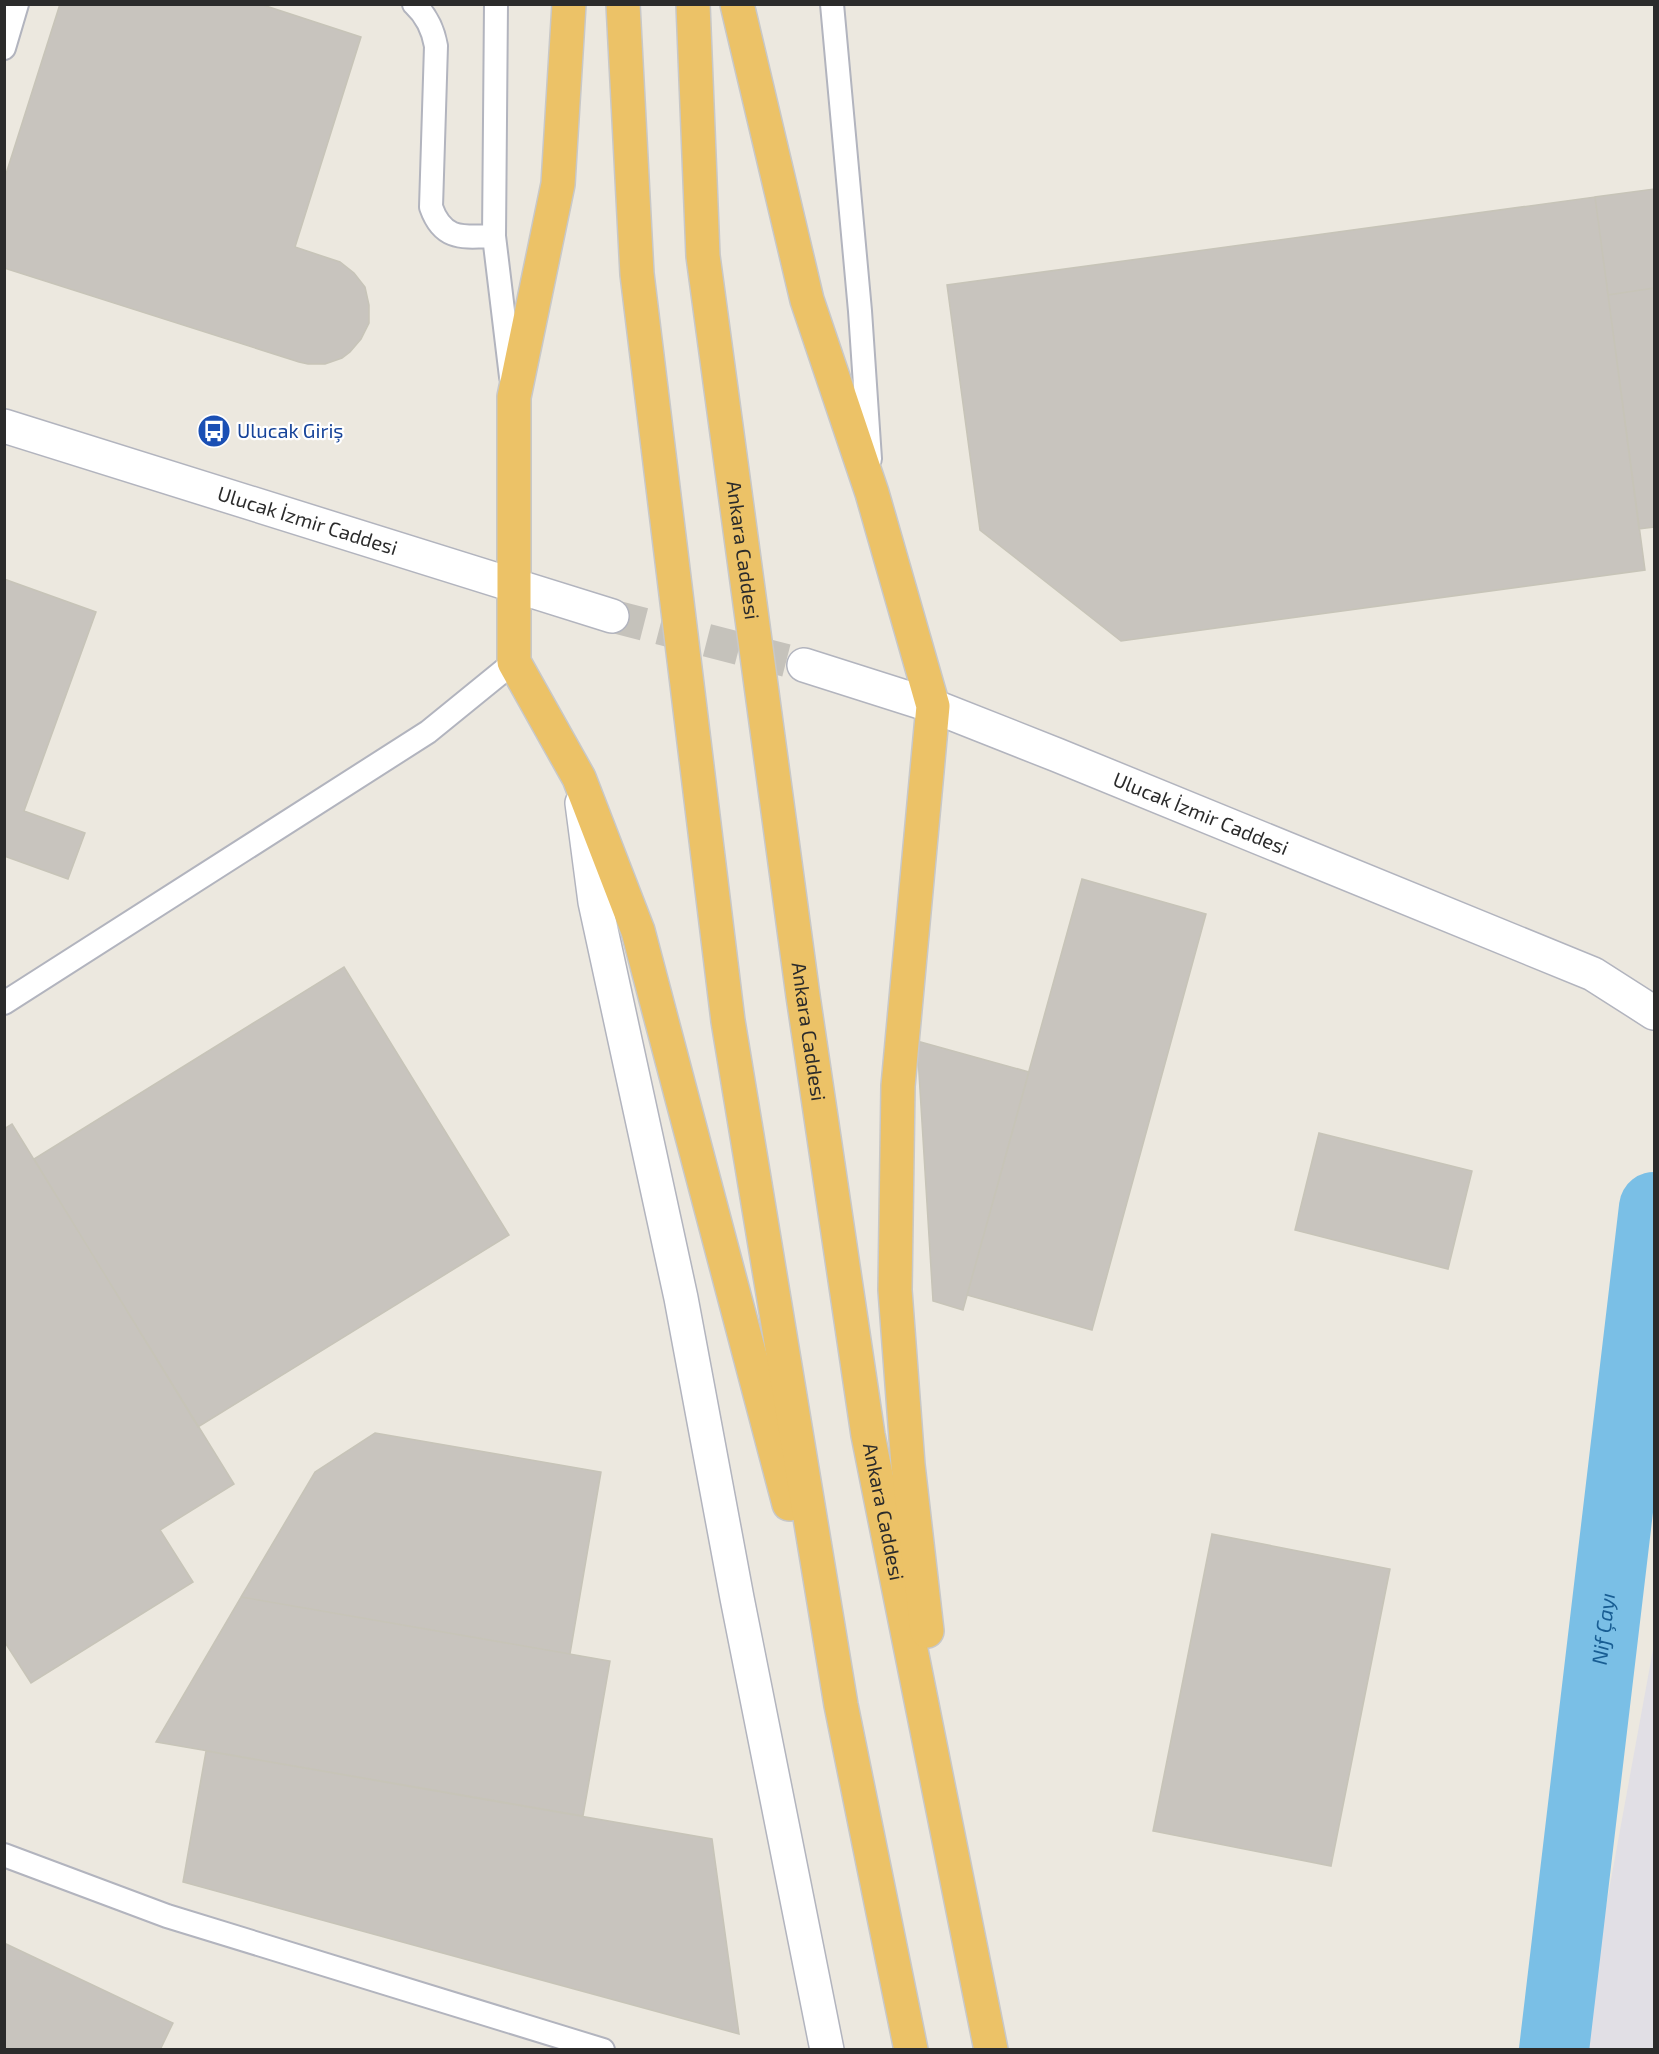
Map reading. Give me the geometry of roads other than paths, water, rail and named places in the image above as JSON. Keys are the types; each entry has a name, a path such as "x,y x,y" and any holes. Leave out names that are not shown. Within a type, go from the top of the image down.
{"highway":[{"path":"569,4 558,184 514,397 514,662 579,778 638,931 841,1704"},
{"path":"624,4 637,274 728,1021 841,1704 911,2049"},
{"name":"Ankara Caddesi","path":"693,4 703,256 803,996 868,1435 991,2049"},
{"path":"737,4 807,300 872,493 933,706 898,1086 895,1290 908,1465 954,1868"}],"street":[{"name":"Ulucak İzmir Caddesi","path":"4,426 612,616"},
{"name":"Ulucak İzmir Caddesi","path":"804,665 933,706 1593,974 1654,1013"},
{"path":"579,778 595,902 681,1298 737,1598 827,2049"}],"lane":[{"path":"4,48 17,4"},
{"path":"414,4 426,16 433,30 436,46 430,207 434,218 449,233 458,237 494,236"},
{"path":"496,4 494,236 514,397"},
{"path":"832,4 860,311 872,493"},
{"path":"4,1003 428,732 514,662"},
{"path":"4,1855 167,1916 603,2049"}],"waterway":[{"name":"Nif Çayı","path":"1554,2050 1654,1207"}],"tunnel":[{"path":"612,616 804,665"}],"place":[{"name":"Ulucak Giriş","path":"214,431"}]}
